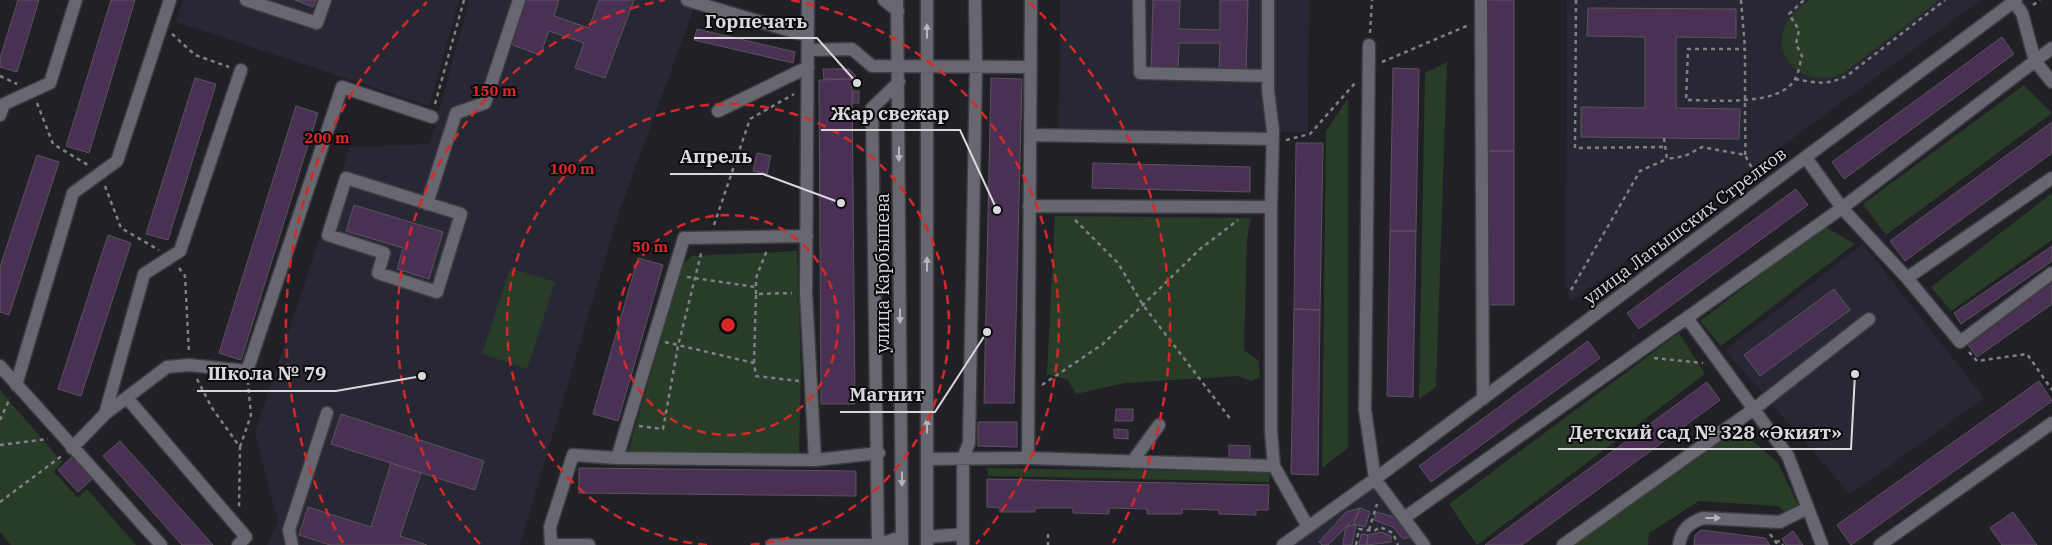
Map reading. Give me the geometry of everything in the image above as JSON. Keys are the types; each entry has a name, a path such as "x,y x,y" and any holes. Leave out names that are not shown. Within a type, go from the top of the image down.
{"street":[{"path":"0,115 4,104 50,83 76,0"},
{"path":"16,385 73,193 117,161 170,0"},
{"path":"246,0 317,24 325,0"},
{"path":"427,204 456,113 485,103 519,0"},
{"path":"687,0 808,36"},
{"path":"808,0 806,293 815,460"},
{"path":"884,0 898,6"},
{"path":"927,0 927,541 963,540 963,458 969,443 976,67 975,0"},
{"path":"1028,458 1031,0"},
{"path":"1140,0 1140,73 1268,76"},
{"path":"1268,0 1268,76 1273,138 1271,207 1271,432 1274,466 1308,527"},
{"path":"1481,0 1483,399"},
{"path":"2015,1 2022,13 2035,61 2052,82"},
{"name":"улица Латышских Стрелков","path":"1283,545 1483,399 2015,1"},
{"name":"улица Карбышева","path":"898,6 902,541"},
{"path":"1369,45 1365,410 1375,479 1424,545"},
{"path":"1404,518 1842,208 2052,48"},
{"path":"808,50 852,49 872,66 1030,67"},
{"path":"718,111 808,67"},
{"path":"106,414 144,274 180,251 241,70"},
{"path":"878,544 879,454 872,108 899,82"},
{"path":"72,448 106,414 168,367 190,365 247,371 342,86 432,117"},
{"path":"1030,135 1273,138"},
{"path":"1806,158 1842,208 1907,278 1960,342 2052,274"},
{"path":"346,178 427,204 461,214 436,292 378,273 384,252 328,235 346,178"},
{"path":"1907,278 2052,178"},
{"path":"1029,206 1271,207"},
{"path":"617,458 684,238 806,236"},
{"path":"1687,318 1788,456 1822,545"},
{"path":"1562,545 1754,409 1869,320"},
{"path":"0,366 160,545"},
{"path":"127,398 246,537 238,545"},
{"path":"292,545 289,530 328,414"},
{"path":"1880,545 2052,423"},
{"path":"1132,462 1160,425"},
{"path":"551,545 550,527 573,455 617,458 815,460 879,454"},
{"path":"928,459 1028,458 1228,463 1274,466"},
{"path":"1679,545 1683,531 1695,521 1703,518 1780,522 1808,508"},
{"path":"772,545 878,544 902,541"},
{"path":"557,545 589,545"}],"path":[{"path":"432,117 464,0"},
{"path":"1369,45 1372,0"},
{"path":"1576,0 1575,148 1664,147"},
{"path":"1742,0 1745,48 1745,155 1754,172"},
{"path":"1745,48 1688,49 1686,100 1746,100 1765,98 1783,90 1795,80 1802,56 1796,44 1799,30 1789,14 1804,0"},
{"path":"1795,80 1820,84 1832,83 1848,75 1945,0"},
{"path":"162,25 194,55 241,70"},
{"path":"627,425 663,429 678,346 703,249 750,119 808,86"},
{"path":"1664,138 1667,159"},
{"path":"1571,290 1640,171 1667,159 1684,156 1702,146 1745,155"},
{"path":"1062,206 1118,263 1143,305 1232,421"},
{"path":"1028,395 1103,344 1200,249 1255,207"},
{"path":"773,236 756,278 754,364 756,376 810,382"},
{"path":"674,273 695,280 756,287"},
{"path":"756,294 806,293"},
{"path":"654,338 678,346 754,364"},
{"path":"1960,342 1977,361 2027,354 2052,390"},
{"path":"1633,356 1722,365"},
{"path":"240,447 251,415 247,371"},
{"path":"0,420 16,385"},
{"path":"0,445 63,438"},
{"path":"0,502 72,448"},
{"path":"1369,530 1373,512 1384,492"},
{"path":"1356,545 1359,529 1374,531 1380,527 1393,533 1398,545"},
{"path":"1048,534 1048,545"},
{"path":"1776,542 1779,540 1783,545"}],"shaded area":[{"path":"183,0 459,0 429,106 176,22"},
{"path":"469,0 697,0 619,212 520,545 267,545 278,522 255,433 350,147 430,144"},
{"path":"1060,0 1309,0 1308,132 1059,129"},
{"path":"1567,0 1981,0 1571,301 1566,287"},
{"path":"1863,244 1984,398 1850,494 1725,350"},
{"path":"1373,487 1415,545 1293,545"}],"green space":[{"path":"1810,0 1939,0 1845,72 1832,77 1818,78 1806,75 1795,68 1787,59 1782,48 1782,36 1787,22 1797,10"},
{"path":"1447,62 1436,387 1419,399 1425,73"},
{"path":"2024,85 2052,113 1886,235 1863,204"},
{"path":"1348,98 1348,448 1322,468 1326,131"},
{"path":"2052,193 2052,240 1951,311 1931,287"},
{"path":"1055,216 1251,218 1247,238 1244,350 1258,360 1260,377 1251,381 1238,376 1125,383 1076,394 1068,380 1047,374"},
{"path":"1824,226 1855,244 1721,346 1700,321"},
{"path":"797,251 801,368 799,453 628,452 682,267 691,256"},
{"path":"510,268 555,282 527,369 482,354"},
{"path":"1679,333 1705,374 1477,545 1449,504"},
{"path":"0,390 62,462 54,472 78,498 87,489 136,545 11,545 0,532"},
{"path":"1739,428 1778,463 1798,505 1784,512 1779,506 1699,501 1649,533 1648,545 1569,545"},
{"path":"987,468 1270,472 1269,482 988,476"}],"building":[{"path":"18,0 39,0 17,72 0,67 0,58"},
{"path":"111,0 135,0 89,153 66,146"},
{"path":"295,0 316,0 313,7"},
{"path":"526,0 559,0 554,16 589,28 599,0 634,0 605,78 575,68 584,43 549,31 540,55 510,44"},
{"path":"1153,0 1180,0 1179,29 1220,30 1220,0 1248,0 1246,71 1219,71 1220,43 1179,43 1178,70 1151,69"},
{"path":"1487,0 1514,0 1514,151 1487,151"},
{"path":"1588,8 1736,9 1736,38 1676,37 1676,108 1740,109 1739,139 1581,137 1581,107 1645,108 1645,37 1587,36"},
{"path":"697,29 795,52 793,63 694,40"},
{"path":"2002,37 2014,54 1844,179 1832,162"},
{"path":"1393,68 1419,69 1416,231 1390,231"},
{"path":"823,69 849,69 856,76 853,79 824,79"},
{"path":"195,78 216,84 168,240 146,234"},
{"path":"991,78 1022,79 1014,403 984,403"},
{"path":"852,79 855,404 821,404 819,80"},
{"path":"853,91 859,91 859,103 853,103"},
{"path":"296,106 318,113 241,360 219,353"},
{"path":"2052,122 2052,153 1905,261 1890,241"},
{"path":"1296,143 1323,143 1320,310 1294,309"},
{"path":"1487,151 1514,151 1514,305 1487,305"},
{"path":"757,153 771,156 767,174 753,171"},
{"path":"37,155 59,162 9,315 0,312 0,267"},
{"path":"1093,163 1250,167 1250,192 1092,188"},
{"path":"1796,189 1808,205 1639,329 1627,313"},
{"path":"354,205 443,232 429,279 397,269 403,248 346,231"},
{"path":"1390,231 1416,231 1413,397 1387,396"},
{"path":"108,235 131,243 81,396 58,389"},
{"path":"2052,246 2052,261 1961,324 1954,313"},
{"path":"638,258 663,265 618,421 593,414"},
{"path":"2052,281 2052,304 1977,357 1966,342"},
{"path":"1834,289 1850,310 1760,376 1744,355"},
{"path":"1294,309 1320,310 1318,475 1291,474"},
{"path":"1588,341 1600,358 1431,482 1419,466"},
{"path":"2039,381 2052,401 1851,545 1837,525"},
{"path":"1707,382 1720,400 1522,545 1485,545"},
{"path":"1116,409 1133,409 1133,421 1115,421"},
{"path":"341,414 484,461 475,490 331,444"},
{"path":"978,422 1017,422 1017,447 978,446"},
{"path":"1114,429 1128,430 1128,439 1114,438"},
{"path":"120,441 213,545 182,545 103,456"},
{"path":"1229,445 1250,446 1250,460 1229,459"},
{"path":"72,457 92,479 78,492 58,470"},
{"path":"391,463 421,473 400,536 427,545 330,545 299,535 308,507 371,527"},
{"path":"579,468 856,471 856,496 579,493"},
{"path":"987,479 1269,485 1268,510 1256,510 1256,515 1219,514 1219,510 1182,509 1182,514 1147,514 1147,509 1109,508 1109,514 1073,513 1073,508 1035,508 1035,512 1000,512 1000,508 987,507"},
{"path":"1360,508 1370,512 1365,527 1353,524"},
{"path":"1360,508 1357,516 1328,545 1322,545 1319,542 1346,512"},
{"path":"1376,512 1395,517 1411,537 1403,539 1393,527 1374,520"},
{"path":"2013,512 2037,545 2002,545 1990,528"},
{"path":"1349,525 1356,525 1352,545 1343,545 1345,530"},
{"path":"1701,530 1765,538 1770,545 1694,545 1695,535"},
{"path":"1793,531 1803,545 1786,545 1782,539"},
{"path":"1381,532 1391,536 1391,542 1367,545 1368,535"},
{"path":"1361,534 1368,535 1367,545 1359,545"}],"place":[{"name":"Горпечать","path":"857,83"},
{"name":"Апрель","path":"841,203"},
{"name":"Жар свежар","path":"997,210"},
{"name":"Магнит","path":"987,332"},
{"name":"Детский сад № 328 «Әкият»","path":"1855,374"},
{"name":"Школа № 79","path":"422,376"}]}
